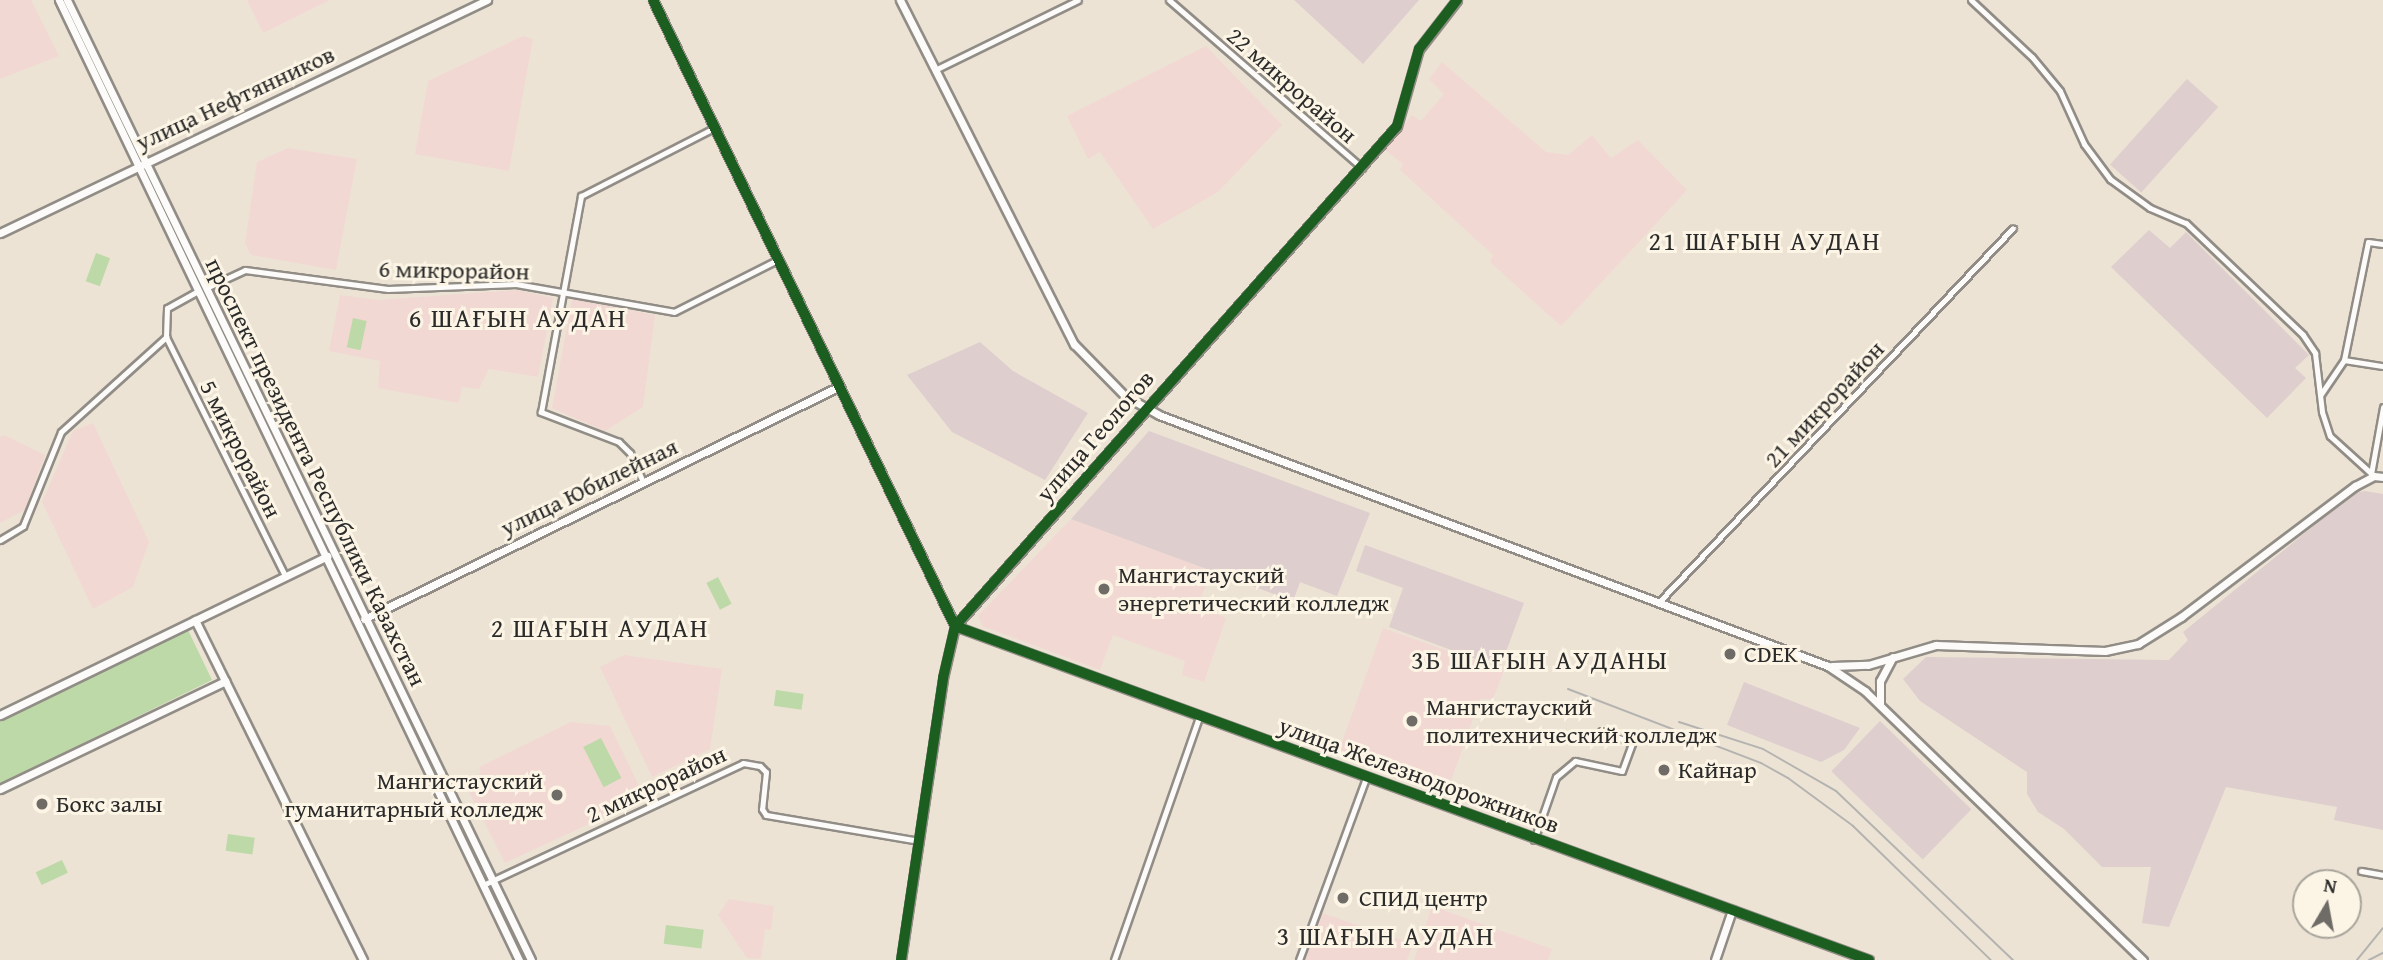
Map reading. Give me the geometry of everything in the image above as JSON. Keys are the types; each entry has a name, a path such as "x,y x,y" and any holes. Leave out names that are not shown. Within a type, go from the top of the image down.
{"street":[{"name":"проспект президента Республики Казахстан","path":"59,0 284,459 312,508 531,960"},
{"name":"проспект президента Республики Казахстан","path":"67,0 141,163"},
{"name":"улица Нефтянников","path":"0,233 141,163 486,0"},
{"path":"653,0 712,129 955,626"},
{"path":"900,0 1074,344 1098,373 1145,409 1828,666 1880,705 2143,960"},
{"path":"935,71 1078,0"},
{"name":"22 микрорайон","path":"1169,0 1362,167"},
{"name":"улица Геологов","path":"901,960 945,666 955,626 1397,126 1419,49 1457,0"},
{"path":"1971,0 2032,57 2060,91 2084,144 2110,179 2150,208 2186,223 2303,335 2315,353 2330,436 2376,476"},
{"path":"643,482 630,453 619,442 541,412 581,196 712,129"},
{"name":"21 микрорайон","path":"1658,603 2013,228"},
{"path":"2321,394 2344,360 2368,242 2383,244"},
{"name":"6 микрорайон","path":"202,289 245,270 388,289 516,284 674,312 776,260"},
{"path":"0,540 23,526 61,432 166,337 167,308 202,289"},
{"name":"5 микрорайон","path":"166,337 285,576"},
{"path":"2344,360 2383,366"},
{"name":"улица Юбилейная","path":"357,622 838,387"},
{"path":"2376,476 2383,407"},
{"name":"проспект президента Республики Казахстан","path":"284,459 304,512 519,960"},
{"path":"1828,666 1855,667 1945,644 2105,651 2138,644 2181,617 2355,485 2376,476"},
{"path":"304,512 312,508"},
{"path":"0,715 334,553"},
{"path":"195,620 363,960"},
{"name":"улица Железнодорожников","path":"955,626 1534,840 1869,960"},
{"path":"1880,705 1880,681 1894,657"},
{"path":"0,789 225,681"},
{"path":"1114,960 1199,717"},
{"path":"1534,840 1556,777 1574,761 1622,771 1632,743 1601,731"},
{"name":"2 микрорайон","path":"492,881 743,763 760,766 766,772 762,809 766,816 920,841"},
{"path":"1299,960 1366,778"},
{"path":"2362,871 2383,874"},
{"path":"483,885 492,881"},
{"path":"1715,960 1732,911"}],"shaded area":[{"path":"0,0 31,0 59,56 0,79"},
{"path":"247,0 330,0 263,33"},
{"path":"1294,0 1419,0 1363,64"},
{"path":"523,36 533,39 509,171 415,154 428,81"},
{"path":"1206,46 1282,125 1218,192 1153,229 1100,152 1088,159 1067,116"},
{"path":"1442,62 1546,152 1568,155 1592,135 1611,158 1638,140 1687,190 1561,326 1490,262 1493,255 1400,170 1403,164 1384,149 1412,115 1421,121 1444,94 1429,79"},
{"path":"2187,79 2218,107 2141,193 2110,164"},
{"path":"288,148 357,159 336,270 251,255 245,243 257,162"},
{"path":"2149,230 2170,248 2186,232 2309,355 2295,368 2306,378 2267,418 2111,267"},
{"path":"518,290 553,298 538,377 489,369 479,389 462,387 459,403 378,388 380,361 329,351 340,295 378,300"},
{"path":"572,299 655,315 643,407 605,431 552,408"},
{"path":"980,342 1013,371 1088,413 1045,480 952,432 907,375"},
{"path":"93,423 149,542 133,587 93,609 42,502 73,431"},
{"path":"1149,431 1370,513 1337,596 1300,582 1293,601 1071,519"},
{"path":"4,435 45,455 25,510 0,523 0,437"},
{"path":"2365,491 2383,494 2383,830 2334,820 2337,807 2226,787 2169,927 2142,923 2151,867 2102,867 2064,829 2038,812 2027,794 2027,772 1920,701 1903,679 1926,657 2169,660 2188,640 2183,632 2354,493"},
{"name":"Мангистауский энергетический колледж","path":"1071,519 1211,571 1198,606 1226,618 1204,682 1182,675 1185,661 1113,635 1100,670 982,626 978,616"},
{"path":"1365,545 1524,603 1500,668 1389,627 1403,588 1356,571"},
{"name":"Мангистауский политехнический колледж","path":"1383,628 1504,671 1493,699 1480,699 1446,795 1338,753"},
{"path":"624,655 722,669 710,749 652,777 600,667"},
{"path":"1744,682 1860,728 1844,750 1821,762 1727,725"},
{"path":"1880,721 1971,809 1923,860 1831,771"},
{"name":"Мангистауский гуманитарный колледж","path":"571,722 610,726 645,798 505,863 469,792 479,786 474,776 481,773 479,767"},
{"path":"729,899 774,906 771,930 765,929 761,959 747,958 718,915"},
{"path":"1432,906 1552,949 1548,960 1414,960"},
{"path":"1319,912 1413,944 1407,960 1303,960"}],"green space":[{"path":"96,253 110,258 100,286 86,281"},
{"path":"353,318 367,321 360,350 347,347"},
{"path":"718,577 732,604 720,610 706,583"},
{"path":"187,628 212,680 0,784 0,718"},
{"path":"776,690 804,694 802,710 774,706"},
{"path":"601,738 621,778 604,787 583,747"},
{"path":"228,834 255,838 252,855 226,851"},
{"path":"62,860 68,873 42,885 36,872"},
{"path":"666,925 704,930 701,948 664,944"}],"railway":[{"path":"1568,689 1761,763 1788,778 1853,826 1991,960"},
{"path":"1679,722 1763,749 1836,791 2013,960"},
{"path":"2357,960 2383,928"},
{"path":"2369,960 2383,953"}],"cycle path":[{"path":"653,0 955,626 1869,960"},
{"path":"901,960 943,678 955,626 1397,126 1419,49 1457,0"}],"place":[{"name":"Мангистауский энергетический колледж","path":"1104,589"},
{"name":"CDEK","path":"1730,654"},
{"name":"Мангистауский политехнический колледж","path":"1412,721"},
{"name":"Кайнар","path":"1664,770"},
{"name":"Мангистауский гуманитарный колледж","path":"557,795"},
{"name":"Бокс залы","path":"42,804"},
{"name":"СПИД центр","path":"1343,898"}],"district":[{"name":"21 ШАҒЫН АУДАН","path":"1765,241"},
{"name":"6 ШАҒЫН АУДАН","path":"518,318"},
{"name":"2 ШАҒЫН АУДАН","path":"600,628"},
{"name":"3Б ШАҒЫН АУДАНЫ","path":"1540,660"},
{"name":"3 ШАҒЫН АУДАН","path":"1386,936"}]}
